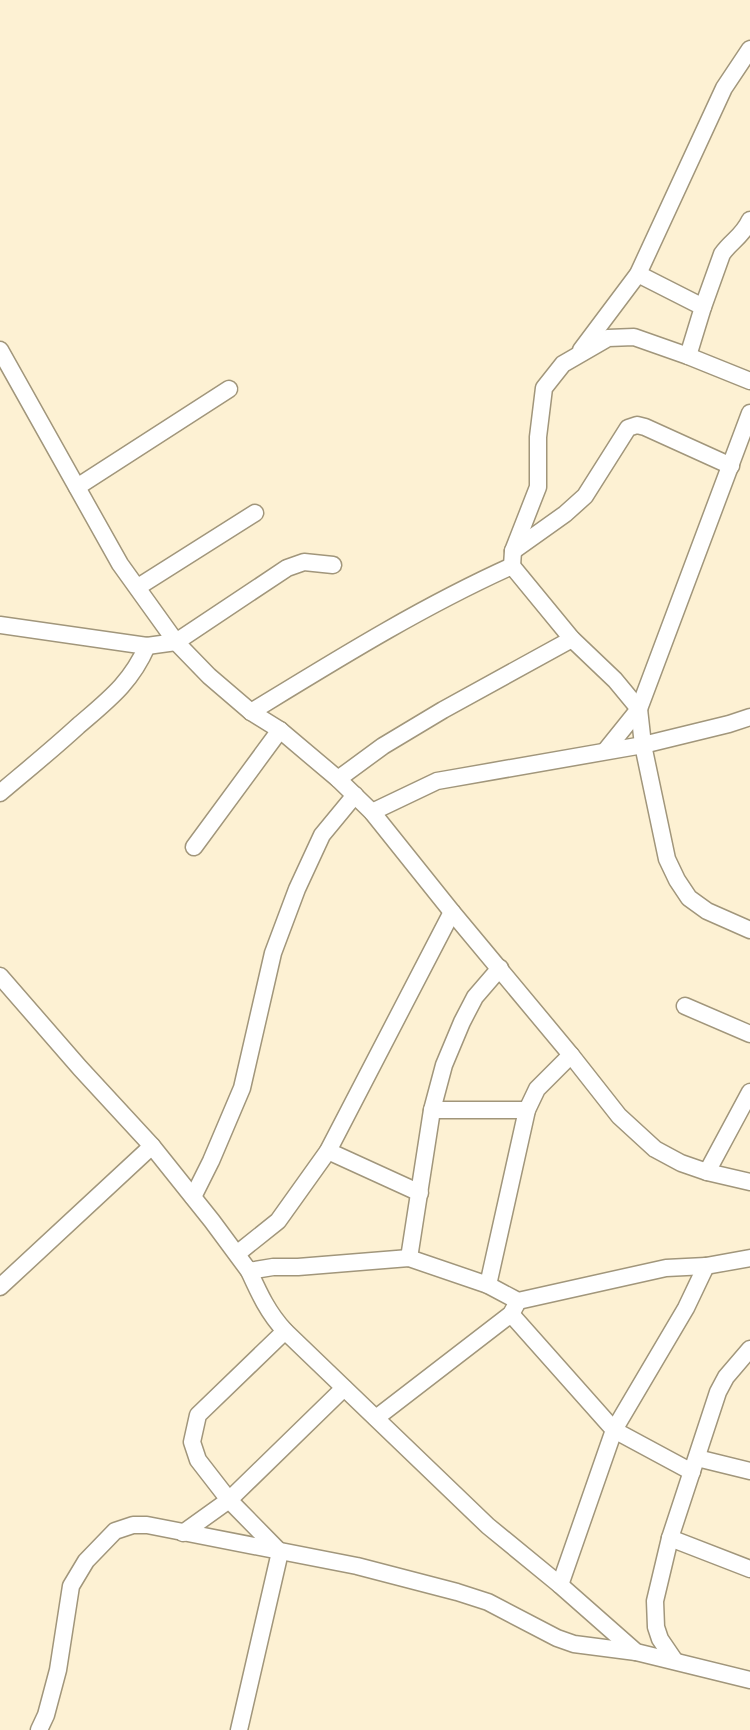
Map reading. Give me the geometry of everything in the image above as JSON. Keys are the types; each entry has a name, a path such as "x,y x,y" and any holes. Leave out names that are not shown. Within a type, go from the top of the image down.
{"street":[{"path":"576,356 638,274 724,88 750,49"},
{"path":"688,356 722,254 728,247 743,244 743,233 750,220"},
{"path":"638,274 703,307"},
{"path":"513,558 538,488 538,437 544,388 563,364 608,338 634,337 750,381"},
{"path":"0,350 120,564 176,642 209,676 251,712 280,730 338,779 372,812 619,1116 655,1149 681,1163 707,1172 750,1182"},
{"path":"77,488 229,389"},
{"path":"606,750 639,709 750,413"},
{"path":"251,712 368,641 475,582 513,558 585,496 628,428 637,425 645,427 731,466"},
{"path":"138,587 255,514"},
{"path":"513,558 572,639 615,680 639,709 643,745 667,859 677,880 689,898 707,911 750,930"},
{"path":"0,625 147,646 176,642 287,568 304,562 333,565"},
{"path":"338,779 383,746 443,710 572,639"},
{"path":"0,793 119,690 140,663 147,646"},
{"path":"372,812 437,781 643,745 750,717"},
{"path":"194,847 280,730"},
{"path":"193,1197 211,1161 242,1088 273,953 297,890 322,835 355,795"},
{"path":"238,1253 278,1222 328,1151 452,912"},
{"path":"409,1258 432,1110 444,1065 475,997 500,968"},
{"path":"0,976 152,1146 238,1253 273,1318 488,1526 560,1585 636,1652"},
{"path":"685,1006 750,1034"},
{"path":"488,1285 527,1110 537,1089 571,1055"},
{"path":"707,1172 750,1092"},
{"path":"432,1110 527,1110"},
{"path":"0,1287 152,1146"},
{"path":"328,1151 420,1193"},
{"path":"249,1271 273,1267 298,1267 409,1258 488,1285 514,1307 614,1430 695,1465 750,1471"},
{"path":"376,1418 514,1307 666,1268 706,1266 750,1258"},
{"path":"560,1585 614,1430 686,1308 706,1266"},
{"path":"280,1552 229,1500 198,1460 192,1442 198,1415 285,1330"},
{"path":"675,1661 660,1639 656,1627 655,1601 670,1538 718,1392 726,1377 750,1349"},
{"path":"183,1533 229,1500 344,1388"},
{"path":"39,1730 46,1715 58,1670 71,1586 86,1561 115,1531 133,1524 147,1525 356,1566 488,1602 557,1638 592,1647 636,1652 750,1680"},
{"path":"670,1538 750,1569"},
{"path":"239,1730 280,1552"}]}
